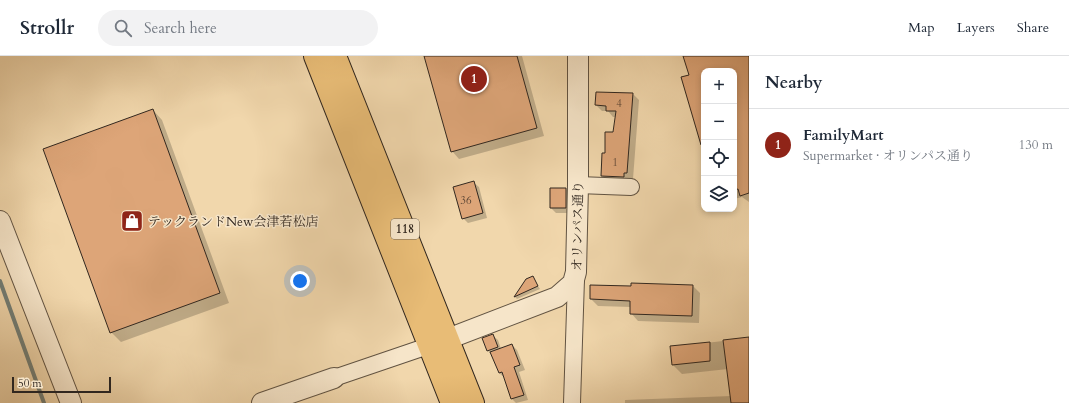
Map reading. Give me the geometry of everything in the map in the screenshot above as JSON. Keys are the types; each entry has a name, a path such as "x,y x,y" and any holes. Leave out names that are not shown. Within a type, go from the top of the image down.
{"highway":[{"name":"118","path":"315,56 428,346 452,403"},
{"name":"118","path":"335,56 449,338 473,403"}],"street":[{"name":"オリンパス通り","path":"428,346 557,297 569,288 576,279 578,56"},
{"path":"578,186 631,187"},
{"path":"0,221 71,403"},
{"path":"572,403 576,279"},
{"path":"262,403 428,346"}],"building":[{"path":"424,56 517,56 537,128 451,152"},
{"path":"683,56 749,56 749,193 740,196 737,189 737,68 701,68 701,145 681,77 689,75"},
{"path":"596,92 633,93 627,173 624,173 624,177 601,176 602,153 605,153 605,132 613,132 616,111 606,111 606,106 595,105"},
{"name":"テックランドNew会津若松店","path":"153,109 220,293 110,333 43,149"},
{"path":"474,181 483,213 462,219 453,187"},
{"path":"550,188 566,188 566,208 550,208"},
{"path":"533,276 538,286 514,297 526,279"},
{"path":"631,283 693,285 692,316 630,314 630,301 590,299 590,285 631,286"},
{"path":"493,334 498,347 487,351 482,338"},
{"path":"749,337 749,403 731,403 723,340"},
{"path":"710,342 710,361 672,365 670,346"},
{"path":"512,344 520,365 514,367 524,395 511,399 502,372 499,373 490,352"}],"waterway":[{"path":"0,281 44,403"}],"place":[{"name":"FamilyMart","path":"474,79"},
{"name":"テックランドNew会津若松店","path":"132,221"}]}
